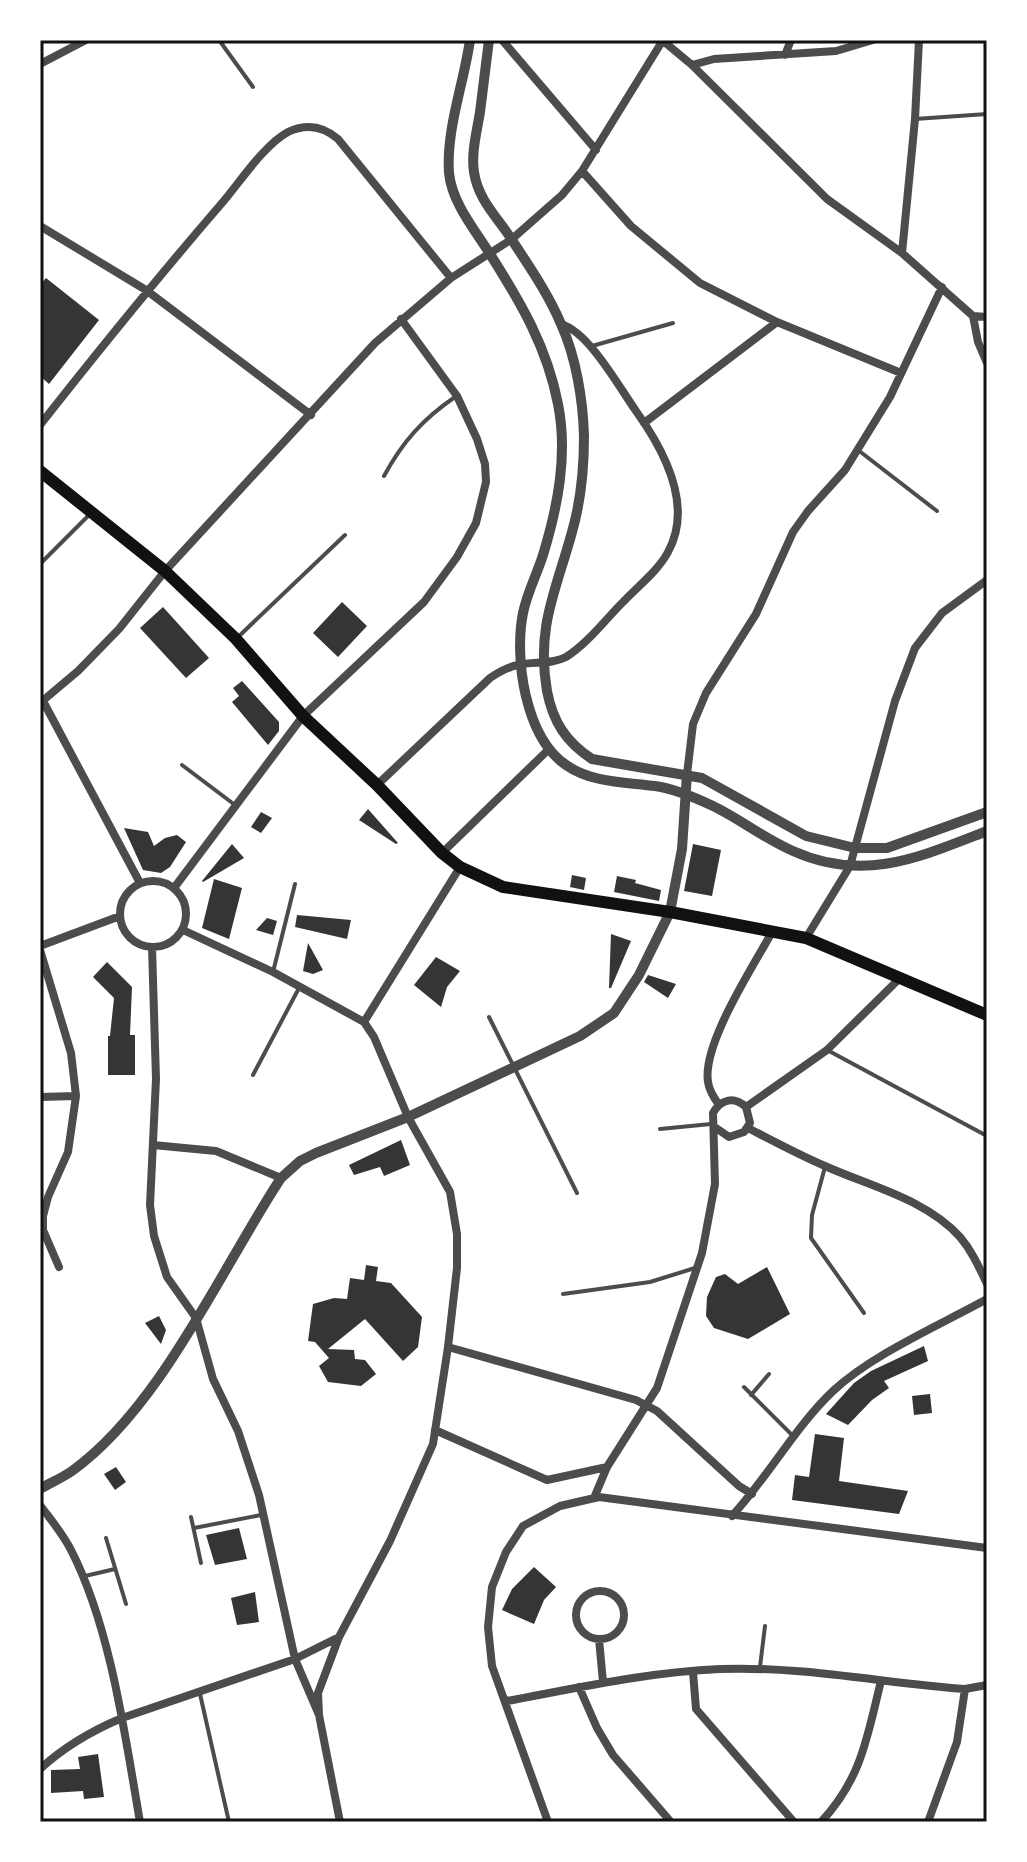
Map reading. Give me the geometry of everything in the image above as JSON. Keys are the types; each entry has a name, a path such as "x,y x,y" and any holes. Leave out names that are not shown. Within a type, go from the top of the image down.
{"main road":[{"path":"40,471 165,571 236,639 303,716 460,867 503,887 670,912 806,938 987,1015"}],"street":[{"path":"40,64 86,40"},
{"path":"470,40 450,152 449,175 459,205 539,337 552,373 559,409 563,458 558,494 543,555 523,613 520,664 537,731 549,749 566,765 585,774 686,794 722,810 792,851 821,861 878,867 909,861 987,831"},
{"path":"489,40 474,171 483,199 512,239 561,324 578,387 583,420 584,460 573,531 543,633 542,663 556,723 561,732 579,751 592,759 687,774 724,789 780,824 806,836 855,848 887,848 987,812"},
{"path":"502,40 596,150"},
{"path":"140,883 41,702 78,671 110,638 165,571 375,343 451,278 512,239 562,195 596,150 663,40 827,199 902,253 973,316 978,342 987,363"},
{"path":"785,55 791,40"},
{"path":"692,65 714,59 836,51 873,40"},
{"path":"902,253 919,40"},
{"path":"40,425 146,290 279,138 302,127 321,127 338,139 451,278"},
{"path":"582,171 631,226 700,283 777,322 901,373"},
{"path":"40,226 146,290 311,415"},
{"path":"40,1489 72,1471 132,1414 196,1318 281,1178 300,1161 408,1117 595,1028 614,1013 639,975 670,912 682,849 693,724 706,693 756,614 793,532 858,450 901,373 942,287"},
{"path":"973,316 987,317"},
{"path":"174,888 303,716 424,602 457,557 476,523 486,482 485,464 477,439 457,396 401,319"},
{"path":"644,423 777,322"},
{"path":"377,785 490,678 520,664 566,657 662,561 674,540 679,517 674,483 644,423 590,346 570,327 561,324"},
{"path":"806,938 850,866 895,701 915,648 942,613 987,580"},
{"path":"442,853 549,749"},
{"path":"364,1022 460,867"},
{"path":"158,880 174,888 185,903 183,930 170,943 152,947 134,941 122,926 120,916 122,900 127,893 140,883 158,880"},
{"path":"59,1267 43,1230 43,1216 68,1152 76,1096 71,1053 40,948 120,916"},
{"path":"183,930 273,972 364,1022 374,1037 408,1117 450,1192 457,1256 448,1347 433,1444 410,1499 339,1637 318,1693 319,1715 340,1822"},
{"path":"719,1105 708,1081 711,1052 725,1019 772,932"},
{"path":"152,947 156,1079 150,1205 154,1236 167,1277 196,1318 213,1379 238,1431 263,1515 295,1659 319,1715"},
{"path":"746,1107 827,1050 899,979"},
{"path":"40,1097 76,1096"},
{"path":"594,1498 607,1467 657,1388 697,1268 715,1184 713,1113 719,1105 730,1100 746,1107 750,1117 748,1128 734,1137 724,1135 714,1126"},
{"path":"748,1128 825,1167 908,1201 935,1216 958,1235 974,1256 987,1284"},
{"path":"153,1145 216,1151 281,1178"},
{"path":"732,1516 831,1393 863,1366 987,1299"},
{"path":"448,1347 614,1393 648,1406 752,1494"},
{"path":"435,1430 547,1480 607,1467"},
{"path":"548,1822 489,1652 492,1587 506,1552 523,1526 560,1506 594,1498 617,1499 987,1548"},
{"path":"40,1505 71,1549 93,1603 122,1718 140,1822"},
{"path":"605,1591 619,1600 625,1614 620,1629 607,1638 599,1639 579,1627 576,1612 583,1598 590,1593 605,1591"},
{"path":"40,1769 73,1741 122,1718 295,1659 339,1637"},
{"path":"599,1639 603,1682"},
{"path":"507,1701 603,1682 693,1672 760,1670 965,1689 987,1685"},
{"path":"693,1672 696,1709 794,1822"},
{"path":"821,1822 851,1786 864,1750 881,1681"},
{"path":"579,1687 613,1755 671,1822"},
{"path":"928,1822 957,1742 965,1689"}],"lane":[{"path":"219,40 253,87"},
{"path":"915,119 987,114"},
{"path":"590,346 673,323"},
{"path":"384,476 398,450 415,429 457,396"},
{"path":"858,450 937,511"},
{"path":"40,564 92,512"},
{"path":"236,639 345,535"},
{"path":"182,765 235,805"},
{"path":"273,972 295,884"},
{"path":"253,1075 300,986"},
{"path":"489,1017 577,1193"},
{"path":"827,1050 987,1136"},
{"path":"660,1129 714,1126"},
{"path":"825,1167 812,1215 811,1238 864,1313"},
{"path":"563,1294 650,1282 697,1268"},
{"path":"751,1395 769,1374"},
{"path":"744,1387 795,1438"},
{"path":"194,1528 263,1515"},
{"path":"191,1517 201,1563"},
{"path":"106,1538 126,1604"},
{"path":"83,1577 116,1569"},
{"path":"760,1670 765,1626"},
{"path":"199,1691 229,1822"}],"building":[{"path":"46,278 99,320 49,384 40,376 40,285"},
{"path":"342,602 367,626 338,657 313,633"},
{"path":"163,607 209,658 186,678 140,628"},
{"path":"242,681 279,722 279,731 268,745 232,702 239,696 233,688"},
{"path":"368,809 398,843 359,820"},
{"path":"261,812 272,818 261,833 251,827"},
{"path":"124,828 148,832 154,846 165,838 177,835 186,842 170,867 161,873 143,870"},
{"path":"232,844 244,858 203,882 202,881"},
{"path":"693,844 721,850 712,896 684,891"},
{"path":"572,875 586,878 584,890 570,887"},
{"path":"617,876 661,890 659,901 614,892"},
{"path":"214,879 242,888 229,939 202,928"},
{"path":"297,915 351,920 347,939 295,927"},
{"path":"267,918 277,921 273,935 256,930"},
{"path":"611,934 631,941 609,988"},
{"path":"308,943 323,970 313,974 303,971"},
{"path":"436,957 460,971 447,987 441,1007 414,985"},
{"path":"107,962 132,987 130,1035 135,1035 135,1075 108,1075 108,1036 114,998 93,977"},
{"path":"648,975 676,984 668,998 644,982"},
{"path":"401,1140 410,1165 384,1176 380,1167 354,1175 349,1165"},
{"path":"366,1265 378,1267 376,1281 391,1283 422,1317 418,1347 403,1361 365,1319 328,1349 354,1350 355,1359 365,1360 376,1374 361,1386 328,1382 319,1366 329,1358 315,1342 308,1341 313,1304 334,1298 347,1299 350,1278 364,1280"},
{"path":"767,1267 790,1314 748,1339 714,1328 706,1316 707,1297 716,1277 725,1274 738,1284"},
{"path":"159,1316 166,1330 161,1344 145,1323"},
{"path":"924,1346 928,1361 884,1381 889,1388 872,1400 848,1425 826,1414 854,1383 871,1371"},
{"path":"930,1394 932,1413 914,1415 912,1396"},
{"path":"815,1434 844,1438 839,1481 908,1491 899,1514 792,1500 795,1475 809,1477"},
{"path":"116,1467 126,1482 115,1490 104,1474"},
{"path":"239,1528 247,1559 215,1565 206,1535"},
{"path":"534,1567 556,1587 544,1600 534,1624 502,1610 512,1589"},
{"path":"255,1592 259,1622 237,1625 231,1598"},
{"path":"98,1754 104,1797 84,1799 83,1791 51,1793 51,1770 80,1769 78,1757"}]}
